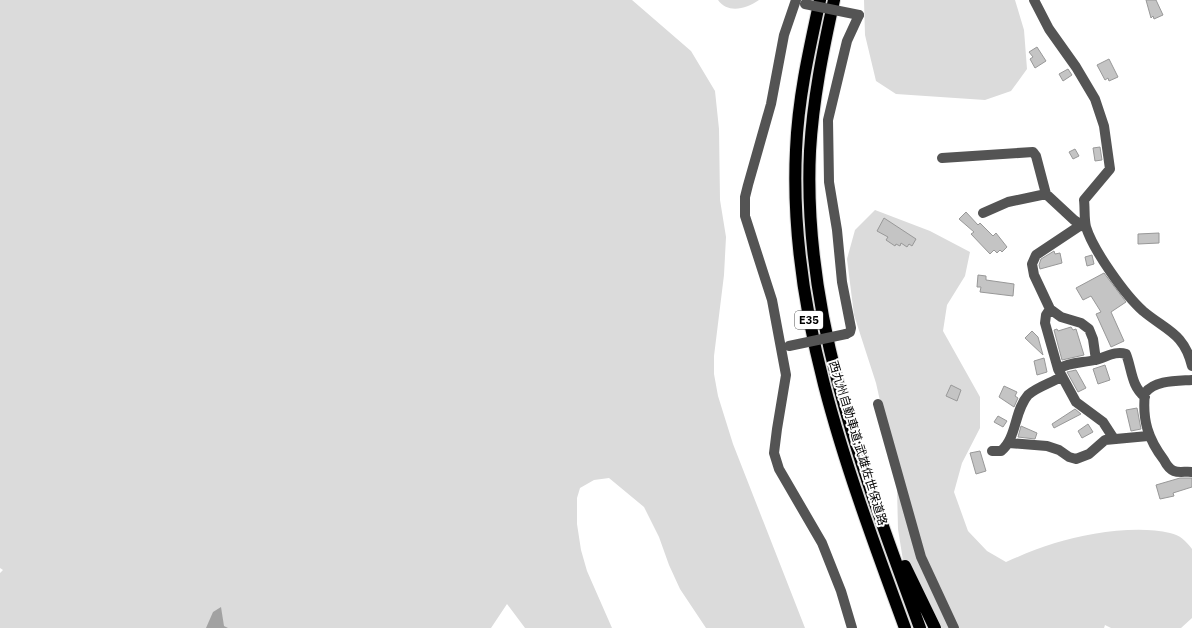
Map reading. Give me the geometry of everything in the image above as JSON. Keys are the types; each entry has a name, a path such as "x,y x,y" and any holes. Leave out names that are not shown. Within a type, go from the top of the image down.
{"highway":[{"name":"西九州自動車道;武雄佐世保道路","path":"820,0 805,67 799,111 796,150 795,198 799,249 806,301 829,404 866,518 905,628"},
{"name":"西九州自動車道;武雄佐世保道路","path":"834,0 819,70 813,120 810,198 813,248 819,299 830,352 859,455 920,628"},
{"path":"880,513 935,628"},
{"path":"866,518 886,597 896,628"}],"street":[{"path":"1034,0 1049,29 1076,67 1095,99 1104,126 1110,169 1084,200 1084,227"},
{"path":"786,347 850,332 842,282 837,230 829,182 828,120 847,41 859,15 799,2 784,36 771,104 745,197 745,216 786,347 786,375 774,454 779,469 822,543 841,591 852,628"},
{"path":"942,158 1033,152 1036,156 1046,194 1084,227 1105,265 1142,310 1179,337 1190,356 1192,366"},
{"path":"983,213 1008,202 1046,194"},
{"path":"1084,227 1041,251 1033,259 1034,275 1050,309 1061,317 1081,323 1089,329 1093,339 1096,360"},
{"path":"1050,309 1046,315 1045,323 1059,373 1076,402 1103,422 1114,439"},
{"path":"992,451 1001,450 1009,443 1015,421 1027,397 1074,362 1096,360 1118,352 1126,354 1136,387 1144,397"},
{"path":"1192,380 1167,381 1148,389 1144,397 1148,436 1170,469 1175,472 1192,472"},
{"path":"878,404 921,557 954,628"},
{"path":"1009,443 1047,446 1059,450 1069,458 1076,459 1089,454 1105,440 1148,436"}],"shaded area":[{"path":"0,0 632,0 691,51 715,91 719,129 720,200 726,237 724,275 714,356 714,374 718,396 733,444 805,628 706,628 680,589 669,565 659,537 644,507 609,478 594,480 580,488 577,498 577,524 581,550 587,571 612,628 525,628 507,604 491,628 0,628 0,573 3,570 0,568"},
{"path":"718,0 759,0 743,8 732,9 722,4"},
{"path":"864,0 1015,0 1024,30 1027,69 1011,91 985,100 896,94 876,81 865,35"},
{"path":"875,210 930,231 970,252 965,276 947,305 943,331 980,397 980,428 962,463 954,492 968,531 987,551 1006,562 1049,545 1068,539 1097,533 1143,530 1177,535 1192,549 1192,618 1181,628 1111,628 1105,625 1104,628 920,628 905,573 898,529 897,488 890,445 876,383 854,315 847,259 855,230"},
{"path":"221,607 224,626 228,628 206,628 213,612"}],"building":[{"path":"1146,0 1156,0 1163,15 1154,19 1153,16 1151,18"},
{"path":"1037,47 1046,61 1035,68 1030,59 1033,57 1029,52"},
{"path":"1109,59 1118,77 1109,81 1108,78 1105,80 1097,65"},
{"path":"1068,69 1072,75 1063,81 1059,74"},
{"path":"1100,147 1102,160 1095,161 1093,148"},
{"path":"1075,149 1079,156 1073,159 1069,152"},
{"path":"966,212 978,225 980,223 993,236 996,233 1007,247 1002,252 1000,250 997,253 994,250 990,254 971,234 974,232 959,219"},
{"path":"884,218 916,239 912,246 909,244 907,247 901,243 900,246 896,244 895,246 886,240 888,237 877,231"},
{"path":"1159,233 1159,243 1138,244 1138,234"},
{"path":"1054,251 1055,254 1060,253 1062,263 1040,269 1039,265 1041,259"},
{"path":"1092,255 1094,264 1087,266 1085,257"},
{"path":"1104,273 1126,302 1111,312 1124,341 1111,347 1096,314 1101,312 1091,296 1083,300 1076,288"},
{"path":"978,275 986,276 986,280 1014,284 1013,296 980,292 981,287 977,287"},
{"path":"1071,327 1073,330 1076,329 1084,355 1062,360 1054,330 1057,329 1058,331"},
{"path":"1032,331 1038,337 1043,355 1025,338"},
{"path":"1044,358 1047,372 1037,375 1034,361"},
{"path":"1105,365 1110,380 1098,384 1093,369"},
{"path":"1076,370 1086,388 1078,392 1067,372"},
{"path":"951,385 961,390 957,401 946,396"},
{"path":"1004,386 1017,392 1015,396 1018,398 1014,407 999,397"},
{"path":"1137,408 1141,429 1131,431 1126,410"},
{"path":"1075,409 1081,414 1054,428 1052,424"},
{"path":"998,416 1007,421 1003,427 994,422"},
{"path":"1088,424 1093,432 1082,438 1078,431"},
{"path":"1021,426 1037,433 1035,439 1018,437"},
{"path":"980,451 986,471 976,474 970,453"},
{"path":"1180,478 1192,478 1192,487 1173,493 1174,496 1160,499 1156,485"}]}
